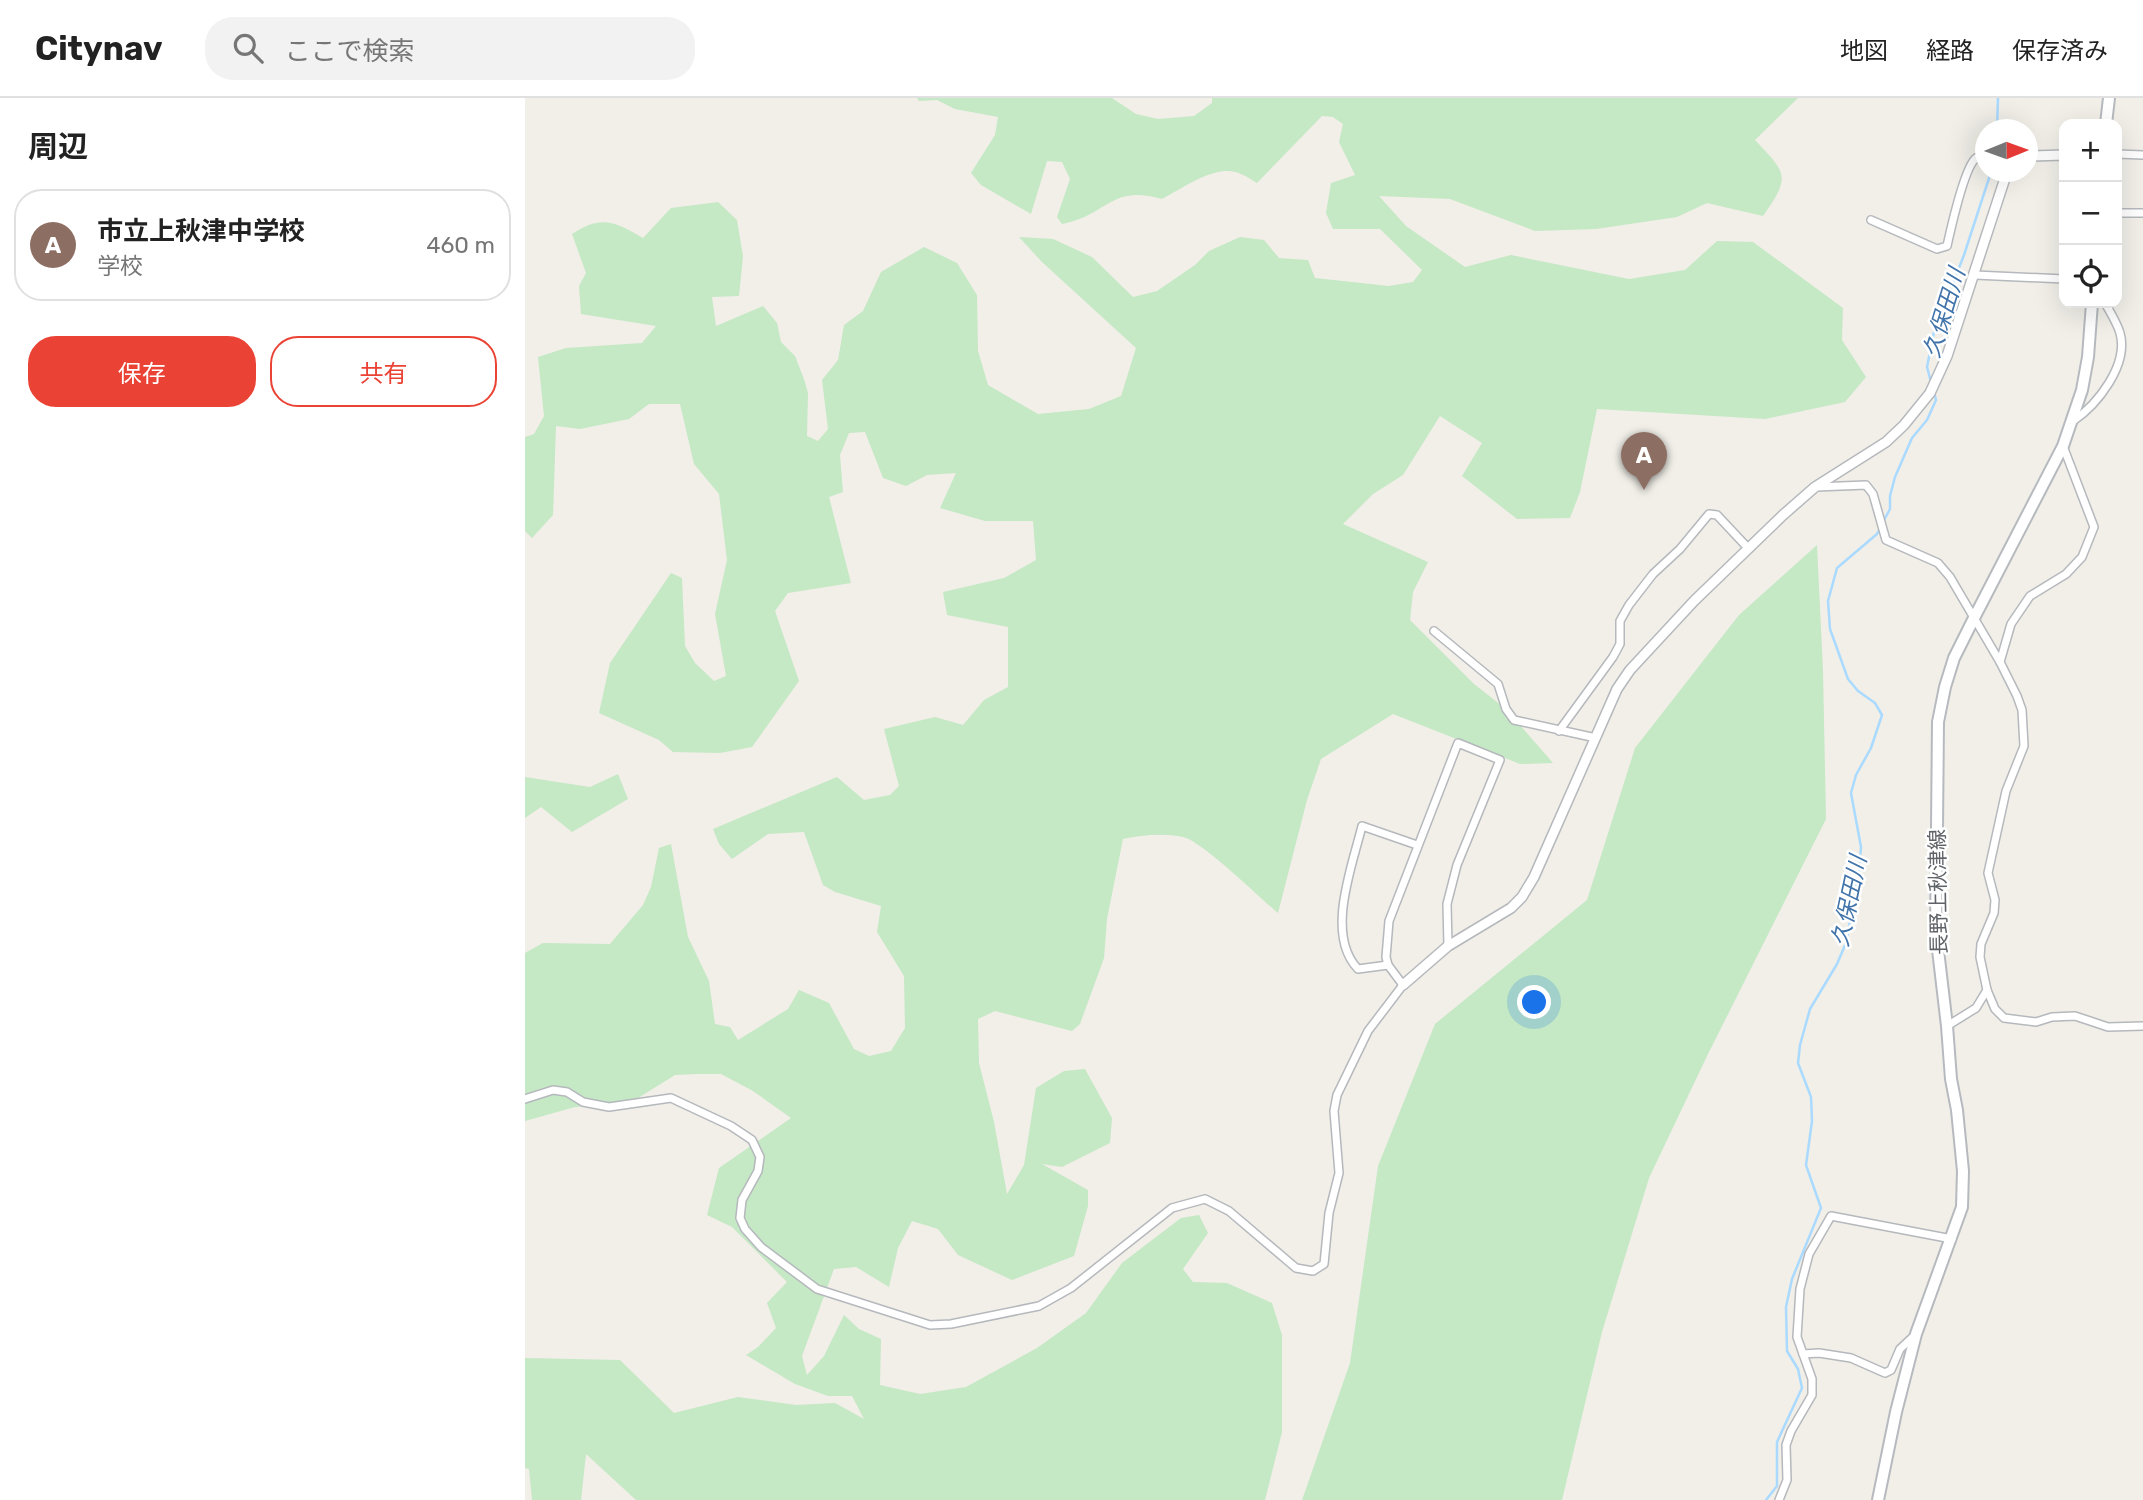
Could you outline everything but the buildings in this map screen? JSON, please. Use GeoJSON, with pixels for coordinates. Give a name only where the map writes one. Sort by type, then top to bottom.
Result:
{"type":"FeatureCollection","features":[{"type":"Feature","properties":{"kind":"main road"},"geometry":{"type":"LineString","coordinates":[[2107,119],[2109,98]]}},
{"type":"Feature","properties":{"kind":"main road","name":"長野上秋津線"},"geometry":{"type":"LineString","coordinates":[[1878,1500],[1916,1334],[1962,1207],[1963,1171],[1957,1110],[1951,1079],[1935,933],[1938,722],[1954,658],[2063,446],[2072,422],[2088,358],[2092,308]]}},
{"type":"Feature","properties":{"kind":"street"},"geometry":{"type":"LineString","coordinates":[[2122,154],[2143,155]]}},
{"type":"Feature","properties":{"kind":"street"},"geometry":{"type":"LineString","coordinates":[[2038,156],[2059,155]]}},
{"type":"Feature","properties":{"kind":"street"},"geometry":{"type":"LineString","coordinates":[[1871,220],[1937,249],[1947,246],[1962,188],[1975,159]]}},
{"type":"Feature","properties":{"kind":"street"},"geometry":{"type":"LineString","coordinates":[[525,1099],[553,1090],[567,1092],[583,1102],[609,1107],[671,1098],[731,1126],[752,1140],[760,1157],[758,1171],[742,1200],[740,1218],[745,1229],[761,1247],[817,1289],[930,1325],[951,1324],[1039,1306],[1071,1288],[1172,1208],[1205,1199],[1229,1212],[1296,1268],[1313,1271],[1321,1267],[1324,1264],[1329,1213],[1339,1174],[1334,1111],[1337,1096],[1368,1031],[1403,985],[1448,946],[1511,908],[1522,897],[1535,877],[1617,690],[1630,670],[1748,548],[1815,487],[1885,442],[1904,425],[1930,393],[1947,356],[2004,182]]}},
{"type":"Feature","properties":{"kind":"street"},"geometry":{"type":"LineString","coordinates":[[2122,213],[2143,214]]}},
{"type":"Feature","properties":{"kind":"street"},"geometry":{"type":"LineString","coordinates":[[1975,275],[2059,279]]}},
{"type":"Feature","properties":{"kind":"street"},"geometry":{"type":"LineString","coordinates":[[2072,422],[2087,411],[2116,371],[2121,347],[2120,333],[2108,308]]}},
{"type":"Feature","properties":{"kind":"street"},"geometry":{"type":"LineString","coordinates":[[2000,662],[2011,624],[2030,596],[2066,574],[2082,557],[2094,527],[2063,446]]}},
{"type":"Feature","properties":{"kind":"street"},"geometry":{"type":"LineString","coordinates":[[1815,487],[1866,485],[1873,494],[1886,540],[1938,563],[1950,577],[2000,662],[2022,710],[2024,746],[2006,790],[1988,873],[1995,900],[1994,913],[1981,944],[1980,957],[1987,990],[1995,1009],[2004,1018],[2036,1022],[2052,1017],[2075,1016],[2108,1027],[2143,1026]]}},
{"type":"Feature","properties":{"kind":"street"},"geometry":{"type":"LineString","coordinates":[[1559,731],[1593,688],[1613,657],[1620,644],[1620,621],[1629,605],[1653,574],[1680,549],[1709,514],[1717,515],[1748,548]]}},
{"type":"Feature","properties":{"kind":"street"},"geometry":{"type":"LineString","coordinates":[[1434,631],[1498,684],[1506,709],[1514,720],[1595,738]]}},
{"type":"Feature","properties":{"kind":"street"},"geometry":{"type":"LineString","coordinates":[[1403,985],[1388,965],[1386,940],[1389,921],[1458,743],[1500,760],[1457,865],[1447,904],[1448,946]]}},
{"type":"Feature","properties":{"kind":"street"},"geometry":{"type":"LineString","coordinates":[[1388,965],[1358,969],[1351,962],[1343,945],[1341,926],[1362,826],[1417,845]]}},
{"type":"Feature","properties":{"kind":"street"},"geometry":{"type":"LineString","coordinates":[[1947,1027],[1976,1008],[1987,990]]}},
{"type":"Feature","properties":{"kind":"street"},"geometry":{"type":"LineString","coordinates":[[1779,1500],[1787,1480],[1786,1446],[1791,1431],[1812,1395],[1812,1379],[1797,1337],[1800,1289],[1809,1254],[1831,1216],[1952,1239]]}},
{"type":"Feature","properties":{"kind":"street"},"geometry":{"type":"LineString","coordinates":[[1803,1353],[1851,1358],[1885,1373],[1891,1370],[1900,1349],[1916,1334]]}},
{"type":"Feature","properties":{"kind":"green space"},"geometry":{"type":"Polygon","coordinates":[[[917,98],[1112,98],[1136,114],[1158,119],[1194,116],[1212,103],[1212,98],[1798,98],[1755,140],[1774,161],[1782,176],[1778,192],[1763,216],[1707,203],[1677,217],[1596,229],[1535,231],[1450,199],[1379,196],[1406,226],[1465,267],[1511,255],[1629,279],[1685,270],[1717,241],[1753,242],[1843,308],[1842,340],[1866,377],[1845,402],[1765,419],[1597,409],[1580,492],[1570,518],[1517,519],[1462,476],[1482,443],[1440,416],[1403,475],[1373,494],[1343,524],[1428,562],[1413,592],[1410,620],[1474,684],[1506,709],[1553,763],[1520,764],[1393,714],[1321,759],[1307,800],[1278,913],[1217,859],[1192,841],[1183,837],[1160,835],[1123,839],[1107,919],[1104,958],[1080,1024],[1072,1031],[995,1011],[978,1019],[979,1063],[994,1122],[1007,1194],[1024,1165],[1036,1088],[1064,1071],[1085,1069],[1112,1118],[1110,1143],[1062,1167],[1042,1164],[1088,1190],[1088,1206],[1074,1256],[1012,1280],[958,1255],[938,1229],[912,1221],[898,1248],[889,1287],[856,1267],[834,1269],[802,1356],[807,1375],[824,1356],[844,1315],[859,1329],[881,1339],[880,1385],[920,1394],[966,1387],[1037,1348],[1086,1313],[1122,1263],[1181,1218],[1199,1215],[1208,1233],[1183,1269],[1193,1282],[1227,1283],[1272,1303],[1282,1335],[1282,1432],[1265,1500],[636,1500],[586,1454],[581,1500],[532,1500],[529,1469],[525,1468],[525,1358],[620,1360],[674,1413],[738,1397],[796,1405],[835,1403],[864,1419],[852,1396],[828,1396],[795,1384],[746,1355],[776,1328],[767,1303],[787,1282],[732,1227],[707,1215],[719,1168],[791,1118],[753,1091],[721,1074],[697,1074],[675,1075],[630,1103],[575,1107],[525,1121],[525,953],[543,943],[610,944],[643,905],[651,887],[659,848],[671,844],[688,937],[709,981],[715,1024],[730,1027],[738,1040],[788,1009],[799,990],[829,1003],[854,1049],[869,1056],[891,1051],[905,1028],[904,976],[877,932],[881,906],[835,892],[823,885],[804,832],[768,834],[732,859],[719,844],[713,829],[837,777],[864,800],[890,795],[899,786],[884,729],[935,717],[963,725],[984,700],[1008,687],[1008,627],[947,615],[943,592],[1004,578],[1036,560],[1033,521],[985,521],[940,508],[956,473],[927,475],[906,486],[883,478],[865,432],[849,433],[840,455],[843,492],[829,497],[851,583],[788,593],[775,611],[799,681],[752,747],[720,753],[673,752],[659,740],[599,713],[610,663],[671,573],[682,578],[685,646],[695,663],[714,681],[726,676],[715,614],[727,560],[719,494],[694,464],[680,404],[649,404],[629,419],[580,429],[556,426],[553,515],[532,538],[525,531],[525,437],[534,434],[544,416],[538,357],[566,348],[642,343],[656,326],[581,314],[579,286],[586,273],[572,234],[591,224],[607,222],[643,238],[671,208],[718,202],[737,220],[743,256],[739,296],[712,297],[716,326],[763,306],[777,323],[781,342],[795,356],[808,393],[807,436],[818,441],[828,429],[822,380],[838,360],[844,325],[863,311],[881,272],[924,247],[957,263],[977,295],[978,351],[988,385],[1038,414],[1089,409],[1121,396],[1136,348],[1042,262],[1019,237],[1053,239],[1092,257],[1133,297],[1157,291],[1195,265],[1209,251],[1240,237],[1264,240],[1279,258],[1308,260],[1315,278],[1389,286],[1413,282],[1422,270],[1380,229],[1333,229],[1326,213],[1331,183],[1355,175],[1339,142],[1343,124],[1333,117],[1322,116],[1257,183],[1234,172],[1217,172],[1162,199],[1145,195],[1119,198],[1089,215],[1062,224],[1057,217],[1070,179],[1062,162],[1047,161],[1031,214],[981,185],[971,173],[995,135],[998,117],[955,109],[937,100],[919,101],[917,98]]]}},
{"type":"Feature","properties":{"kind":"green space"},"geometry":{"type":"Polygon","coordinates":[[[1817,545],[1826,819],[1649,1178],[1602,1332],[1562,1500],[1302,1500],[1350,1363],[1378,1166],[1435,1024],[1587,900],[1635,748],[1739,615],[1817,545]]]}},
{"type":"Feature","properties":{"kind":"green space"},"geometry":{"type":"Polygon","coordinates":[[[618,774],[628,799],[572,832],[541,807],[525,818],[525,777],[590,787],[618,774]]]}},
{"type":"Feature","properties":{"kind":"waterway","name":"久保田川"},"geometry":{"type":"LineString","coordinates":[[1997,119],[1998,98]]}},
{"type":"Feature","properties":{"kind":"waterway","name":"久保田川"},"geometry":{"type":"LineString","coordinates":[[1931,382],[1927,367],[1934,332],[1964,255],[1988,182]]}},
{"type":"Feature","properties":{"kind":"waterway","name":"久保田川"},"geometry":{"type":"LineString","coordinates":[[1883,522],[1890,509],[1895,477],[1912,438],[1927,420],[1936,400],[1934,392]]}},
{"type":"Feature","properties":{"kind":"waterway","name":"久保田川"},"geometry":{"type":"LineString","coordinates":[[1766,1500],[1777,1486],[1777,1442],[1802,1388],[1798,1369],[1787,1351],[1786,1307],[1792,1279],[1821,1208],[1806,1165],[1812,1121],[1811,1097],[1798,1063],[1800,1045],[1810,1009],[1837,964],[1846,943],[1861,847],[1851,793],[1882,715],[1875,703],[1858,691],[1848,679],[1830,629],[1828,601],[1837,568],[1877,534],[1880,528]]}},
{"type":"Feature","properties":{"kind":"place","name":"市立上秋津中学校"},"geometry":{"type":"Point","coordinates":[1644,490]}}]}
